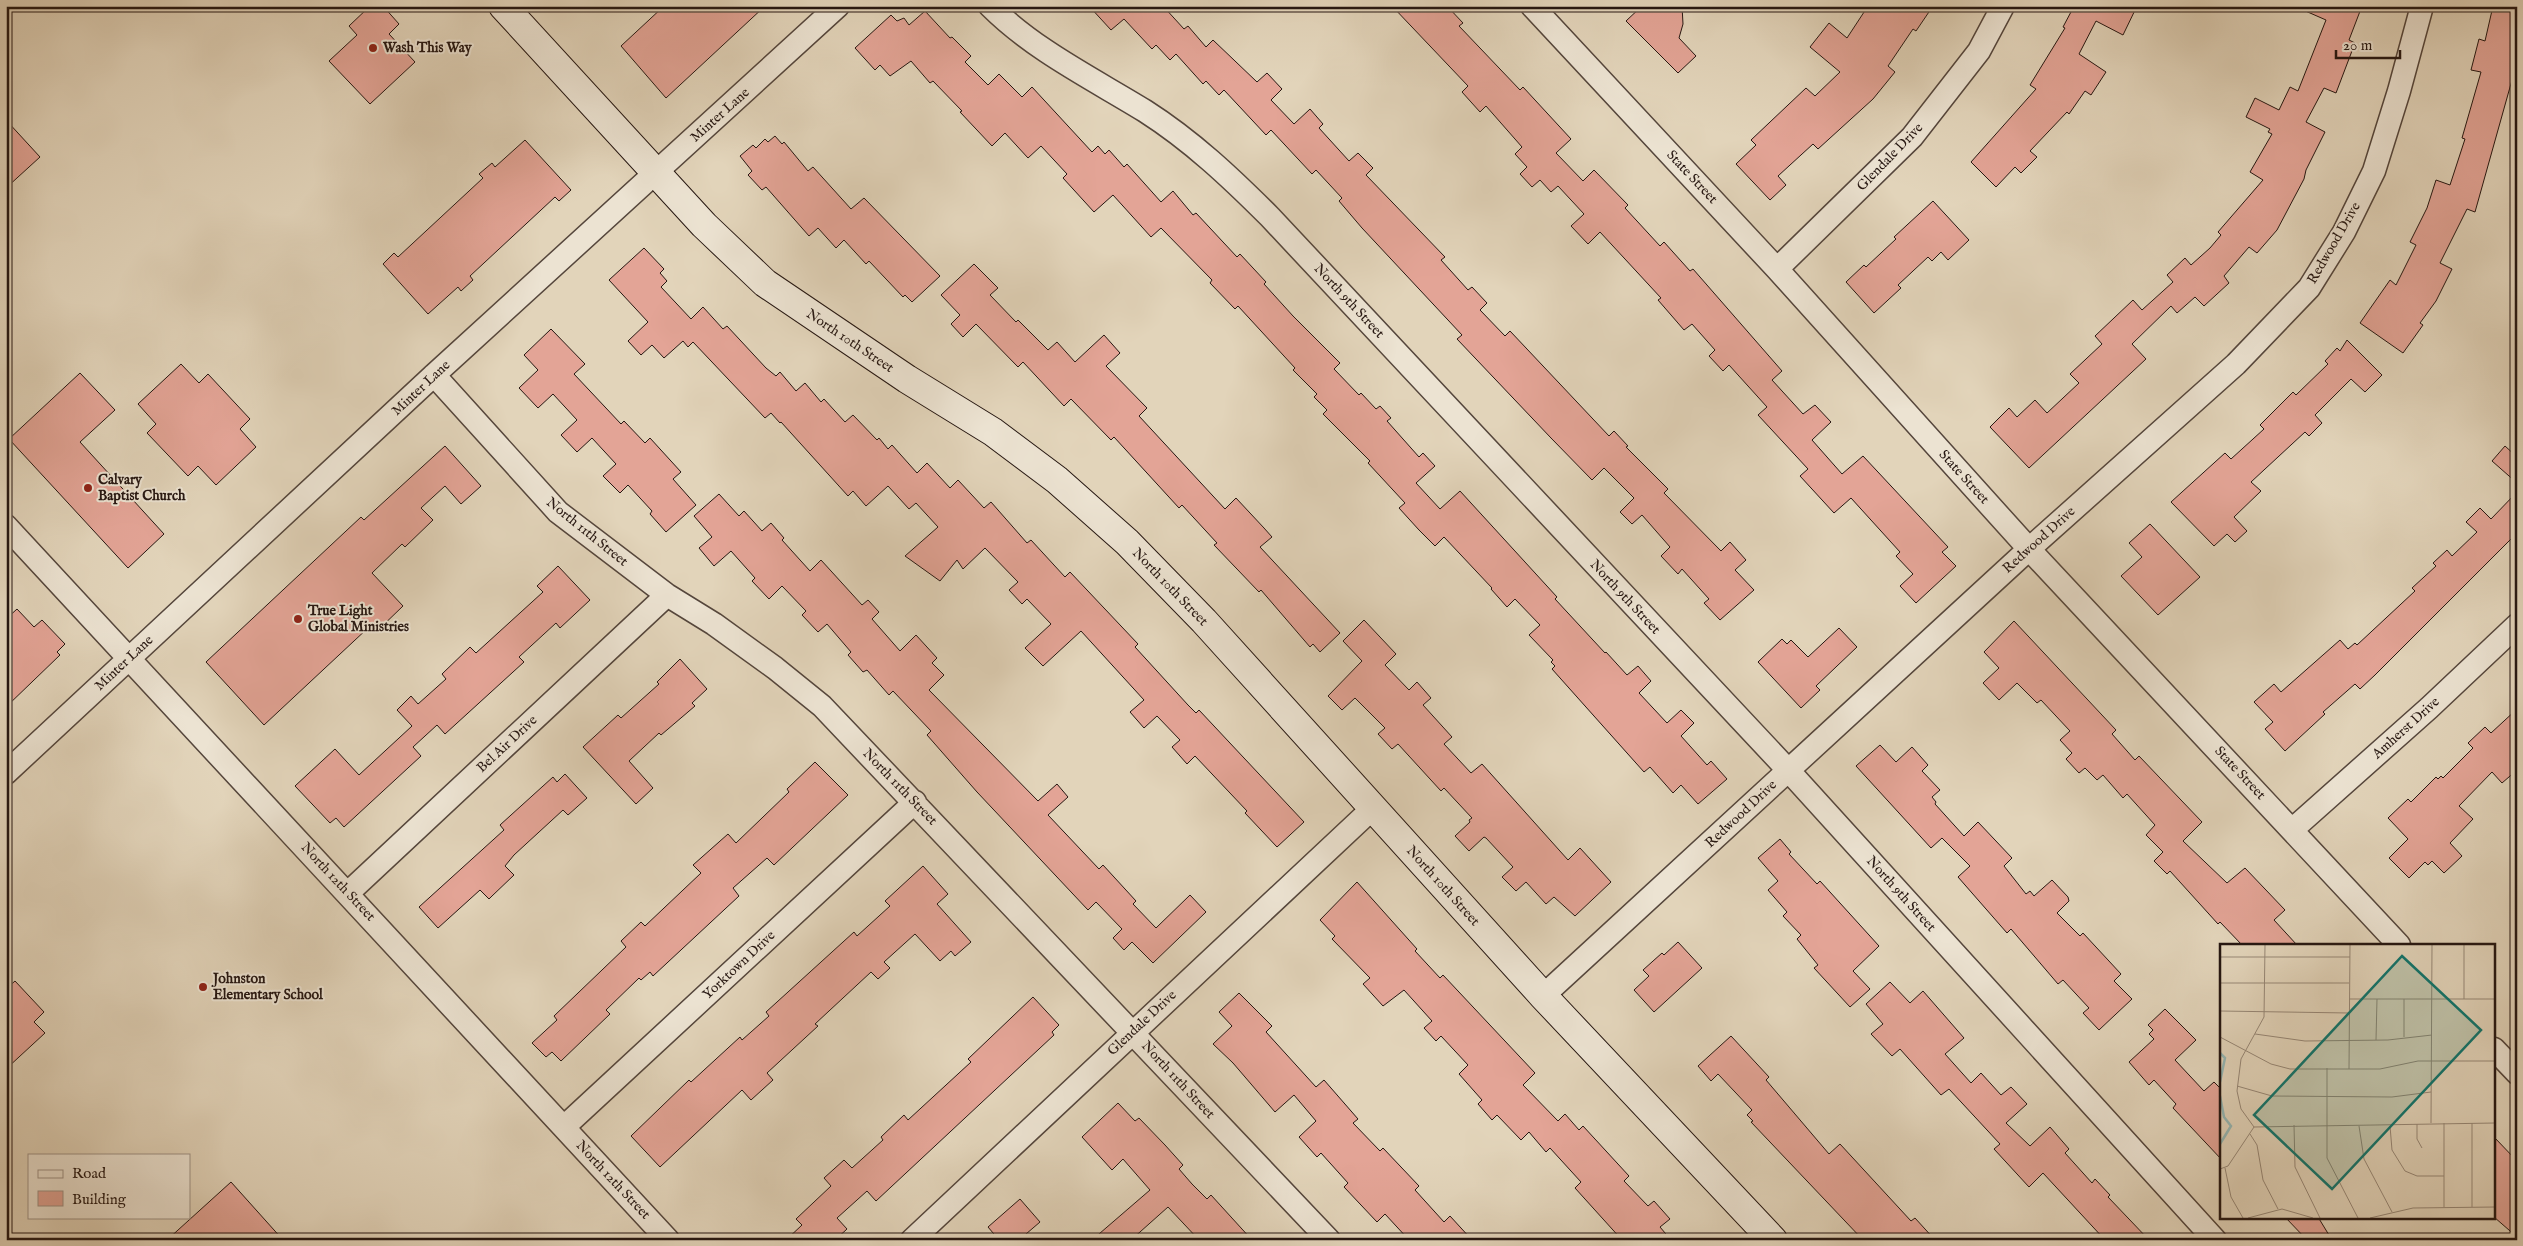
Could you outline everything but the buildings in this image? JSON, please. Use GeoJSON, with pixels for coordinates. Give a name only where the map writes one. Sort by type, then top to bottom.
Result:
{"type":"FeatureCollection","features":[{"type":"Feature","properties":{"kind":"main road","name":"North 10th Street"},"geometry":{"type":"LineString","coordinates":[[504,6],[704,225],[765,284],[907,379],[993,432],[1057,480],[1127,542],[1210,628],[1543,996],[1773,1240]]}},
{"type":"Feature","properties":{"kind":"street","name":"Minter Lane"},"geometry":{"type":"LineString","coordinates":[[6,773],[434,375],[838,6]]}},
{"type":"Feature","properties":{"kind":"street","name":"North 9th Street"},"geometry":{"type":"LineString","coordinates":[[990,6],[1066,64],[1147,112],[1217,164],[1270,217],[1788,770],[2215,1240]]}},
{"type":"Feature","properties":{"kind":"street","name":"Glendale Drive"},"geometry":{"type":"LineString","coordinates":[[1777,269],[1912,138],[1979,50],[2003,6]]}},
{"type":"Feature","properties":{"kind":"street","name":"Redwood Drive"},"geometry":{"type":"LineString","coordinates":[[1543,996],[2029,549],[2236,364],[2309,288],[2344,232],[2374,170],[2399,92],[2422,6]]}},
{"type":"Feature","properties":{"kind":"street","name":"State Street"},"geometry":{"type":"LineString","coordinates":[[1536,8],[1777,269],[2029,549],[2293,829],[2398,944]]}},
{"type":"Feature","properties":{"kind":"street","name":"North 11th Street"},"geometry":{"type":"LineString","coordinates":[[434,375],[558,512],[667,595],[714,624],[775,668],[822,706],[1329,1240]]}},
{"type":"Feature","properties":{"kind":"street","name":"North 12th Street"},"geometry":{"type":"LineString","coordinates":[[6,526],[668,1240]]}},
{"type":"Feature","properties":{"kind":"street","name":"Bel Air Drive"},"geometry":{"type":"LineString","coordinates":[[348,893],[667,595]]}},
{"type":"Feature","properties":{"kind":"street","name":"Amherst Drive"},"geometry":{"type":"LineString","coordinates":[[2293,829],[2429,708],[2517,625]]}},
{"type":"Feature","properties":{"kind":"street","name":"Yorktown Drive"},"geometry":{"type":"LineString","coordinates":[[564,1127],[915,802]]}},
{"type":"Feature","properties":{"kind":"street","name":"Glendale Drive"},"geometry":{"type":"LineString","coordinates":[[912,1240],[1373,808]]}},
{"type":"Feature","properties":{"kind":"street"},"geometry":{"type":"LineString","coordinates":[[2496,1051],[2517,1073]]}},
{"type":"Feature","properties":{"kind":"place","name":"Wash This Way"},"geometry":{"type":"Point","coordinates":[373,48]}},
{"type":"Feature","properties":{"kind":"place","name":"Calvary Baptist Church"},"geometry":{"type":"Point","coordinates":[88,488]}},
{"type":"Feature","properties":{"kind":"place","name":"True Light Global Ministries"},"geometry":{"type":"Point","coordinates":[298,619]}},
{"type":"Feature","properties":{"kind":"place","name":"Johnston Elementary School"},"geometry":{"type":"Point","coordinates":[203,987]}}]}
